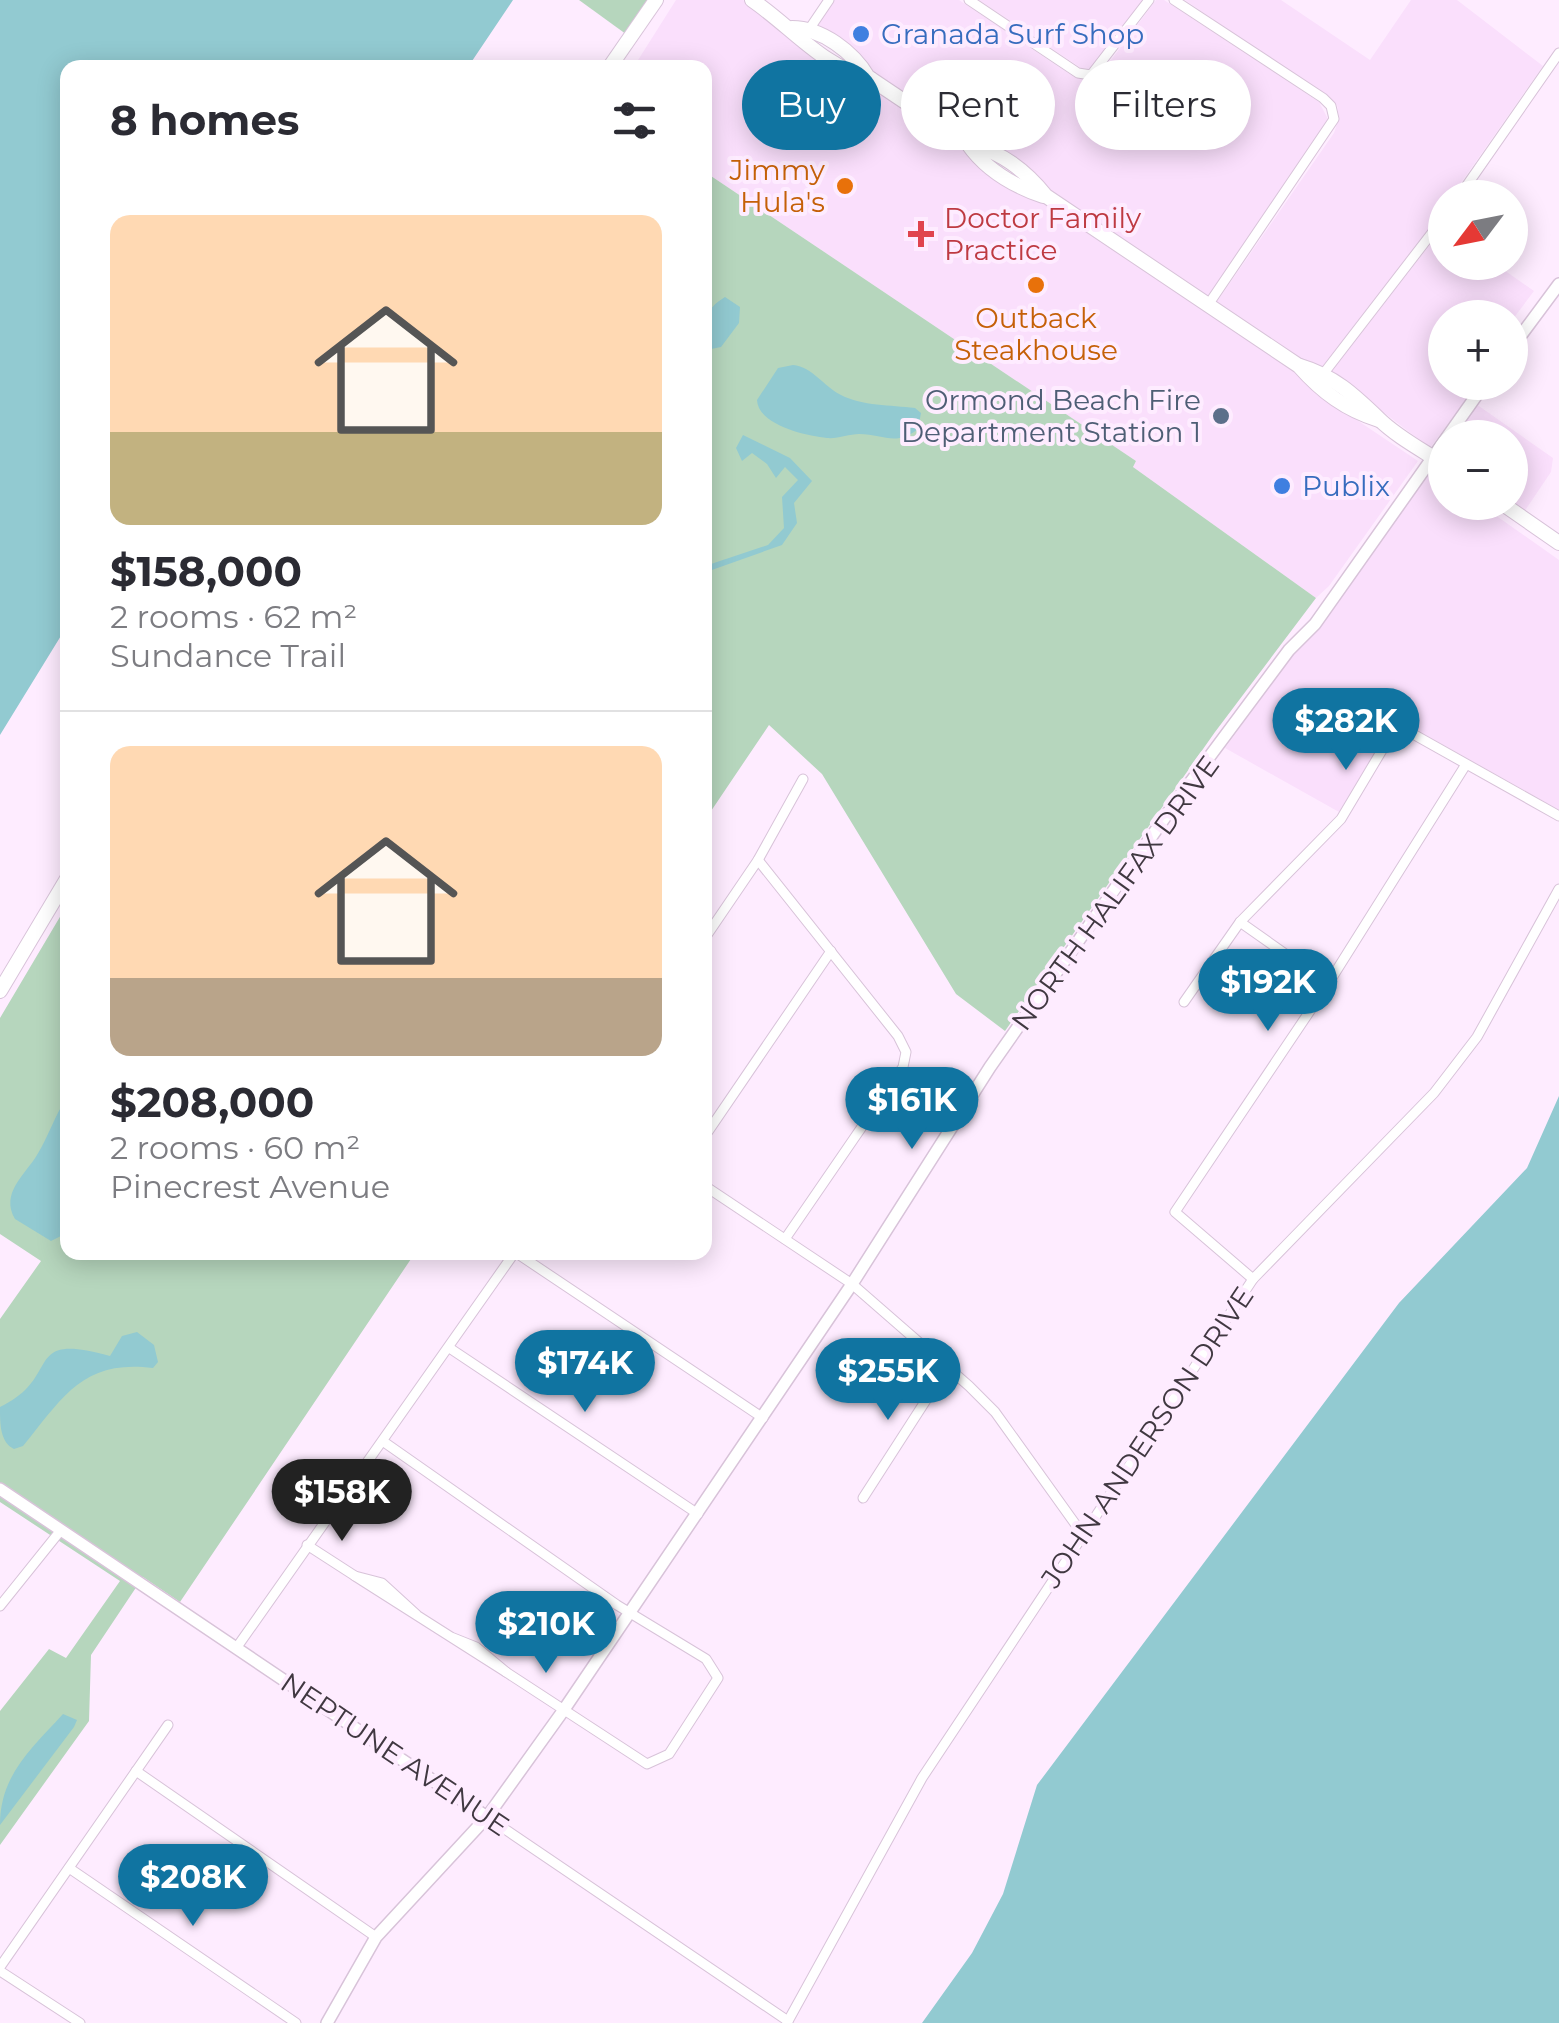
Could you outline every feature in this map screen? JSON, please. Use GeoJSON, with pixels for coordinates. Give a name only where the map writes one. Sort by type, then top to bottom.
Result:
{"type":"FeatureCollection","features":[{"type":"Feature","properties":{"kind":"main road"},"geometry":{"type":"LineString","coordinates":[[615,60],[656,0]]}},
{"type":"Feature","properties":{"kind":"main road"},"geometry":{"type":"LineString","coordinates":[[752,0],[792,28],[800,42],[828,60]]}},
{"type":"Feature","properties":{"kind":"main road"},"geometry":{"type":"LineString","coordinates":[[792,28],[810,28],[858,60]]}},
{"type":"Feature","properties":{"kind":"main road"},"geometry":{"type":"LineString","coordinates":[[881,85],[968,144],[988,148],[1029,176],[1046,196],[1299,366],[1318,388],[1356,413],[1379,420],[1428,454]]}},
{"type":"Feature","properties":{"kind":"main road"},"geometry":{"type":"LineString","coordinates":[[1299,366],[1324,373],[1364,400],[1379,420]]}},
{"type":"Feature","properties":{"kind":"main road"},"geometry":{"type":"LineString","coordinates":[[1526,520],[1559,543]]}},
{"type":"Feature","properties":{"kind":"main road"},"geometry":{"type":"LineString","coordinates":[[0,991],[60,890]]}},
{"type":"Feature","properties":{"kind":"street"},"geometry":{"type":"LineString","coordinates":[[810,28],[829,0]]}},
{"type":"Feature","properties":{"kind":"street"},"geometry":{"type":"LineString","coordinates":[[970,0],[1078,73],[1091,74],[1149,0]]}},
{"type":"Feature","properties":{"kind":"street"},"geometry":{"type":"LineString","coordinates":[[1174,0],[1323,98],[1331,106],[1334,119],[1208,305]]}},
{"type":"Feature","properties":{"kind":"street"},"geometry":{"type":"LineString","coordinates":[[1470,180],[1559,52]]}},
{"type":"Feature","properties":{"kind":"street"},"geometry":{"type":"LineString","coordinates":[[1324,373],[1428,238]]}},
{"type":"Feature","properties":{"kind":"street"},"geometry":{"type":"LineString","coordinates":[[1528,326],[1559,284]]}},
{"type":"Feature","properties":{"kind":"street","name":"NORTH HALIFAX DRIVE"},"geometry":{"type":"LineString","coordinates":[[326,2023],[376,1937],[487,1817],[563,1712],[763,1418],[1042,992],[1289,650],[1316,624],[1428,460]]}},
{"type":"Feature","properties":{"kind":"street"},"geometry":{"type":"LineString","coordinates":[[1184,1002],[1240,922],[1341,819],[1397,725],[1559,816]]}},
{"type":"Feature","properties":{"kind":"street"},"geometry":{"type":"LineString","coordinates":[[1253,1279],[1174,1212],[1328,984],[1464,766]]}},
{"type":"Feature","properties":{"kind":"street"},"geometry":{"type":"LineString","coordinates":[[712,928],[758,860],[803,779]]}},
{"type":"Feature","properties":{"kind":"street"},"geometry":{"type":"LineString","coordinates":[[758,860],[898,1036],[906,1052],[903,1067],[786,1239]]}},
{"type":"Feature","properties":{"kind":"street","name":"JOHN ANDERSON DRIVE"},"geometry":{"type":"LineString","coordinates":[[787,2022],[922,1778],[1081,1532],[1253,1279],[1434,1093],[1477,1037],[1559,889]]}},
{"type":"Feature","properties":{"kind":"street"},"geometry":{"type":"LineString","coordinates":[[1240,922],[1328,984]]}},
{"type":"Feature","properties":{"kind":"street"},"geometry":{"type":"LineString","coordinates":[[712,1126],[830,951]]}},
{"type":"Feature","properties":{"kind":"street"},"geometry":{"type":"LineString","coordinates":[[712,1191],[852,1284],[994,1412],[1081,1532]]}},
{"type":"Feature","properties":{"kind":"street"},"geometry":{"type":"LineString","coordinates":[[236,1647],[510,1260]]}},
{"type":"Feature","properties":{"kind":"street"},"geometry":{"type":"LineString","coordinates":[[527,1260],[763,1418]]}},
{"type":"Feature","properties":{"kind":"street"},"geometry":{"type":"LineString","coordinates":[[450,1349],[698,1514]]}},
{"type":"Feature","properties":{"kind":"street"},"geometry":{"type":"LineString","coordinates":[[862,1498],[946,1369]]}},
{"type":"Feature","properties":{"kind":"street"},"geometry":{"type":"LineString","coordinates":[[307,1545],[355,1576],[382,1583],[417,1615],[634,1760],[653,1764],[669,1754],[715,1688],[718,1673],[711,1663],[384,1442]]}},
{"type":"Feature","properties":{"kind":"street","name":"NEPTUNE AVENUE"},"geometry":{"type":"LineString","coordinates":[[0,1490],[787,2022]]}},
{"type":"Feature","properties":{"kind":"street"},"geometry":{"type":"LineString","coordinates":[[0,1606],[61,1530]]}},
{"type":"Feature","properties":{"kind":"street"},"geometry":{"type":"LineString","coordinates":[[80,2023],[0,1969],[168,1725]]}},
{"type":"Feature","properties":{"kind":"street"},"geometry":{"type":"LineString","coordinates":[[136,1771],[376,1937]]}},
{"type":"Feature","properties":{"kind":"street"},"geometry":{"type":"LineString","coordinates":[[69,1868],[296,2023]]}},
{"type":"Feature","properties":{"kind":"shaded area"},"geometry":{"type":"Polygon","coordinates":[[[676,0],[743,0],[780,25],[796,45],[819,60],[742,60],[742,150],[881,150],[881,92],[901,106],[901,150],[964,150],[976,165],[1018,193],[1046,203],[1295,370],[1315,392],[1418,461],[1329,586],[1316,598],[1133,467],[1136,461],[712,177],[712,60],[638,60],[676,0]]]}},
{"type":"Feature","properties":{"kind":"shaded area"},"geometry":{"type":"Polygon","coordinates":[[[834,0],[959,0],[1049,60],[901,60],[901,92],[881,78],[881,60],[865,60],[817,25],[834,0]]]}},
{"type":"Feature","properties":{"kind":"shaded area"},"geometry":{"type":"Polygon","coordinates":[[[979,0],[1143,0],[1097,60],[1075,60],[1075,64],[979,0]]]}},
{"type":"Feature","properties":{"kind":"shaded area"},"geometry":{"type":"Polygon","coordinates":[[[1156,0],[1164,0],[1319,102],[1328,119],[1207,298],[1050,192],[1033,171],[1003,150],[1055,150],[1055,64],[1075,77],[1075,150],[1251,150],[1251,60],[1111,60],[1156,0]]]}},
{"type":"Feature","properties":{"kind":"shaded area"},"geometry":{"type":"Polygon","coordinates":[[[1185,0],[1281,0],[1370,60],[1411,0],[1457,0],[1543,66],[1463,180],[1428,180],[1428,231],[1322,367],[1303,361],[1216,303],[1334,133],[1339,118],[1337,105],[1185,0]]]}},
{"type":"Feature","properties":{"kind":"shaded area"},"geometry":{"type":"Polygon","coordinates":[[[1428,247],[1428,280],[1518,280],[1534,291],[1527,300],[1428,300],[1428,400],[1466,400],[1451,420],[1428,420],[1428,446],[1331,372],[1428,247]]]}},
{"type":"Feature","properties":{"kind":"shaded area"},"geometry":{"type":"Polygon","coordinates":[[[1476,404],[1499,420],[1464,420],[1476,404]]]}},
{"type":"Feature","properties":{"kind":"shaded area"},"geometry":{"type":"Polygon","coordinates":[[[1528,440],[1553,458],[1551,472],[1528,506],[1528,440]]]}},
{"type":"Feature","properties":{"kind":"shaded area"},"geometry":{"type":"Polygon","coordinates":[[[1428,469],[1428,520],[1502,520],[1559,560],[1559,810],[1397,719],[1339,812],[1225,748],[1428,469]]]}},
{"type":"Feature","properties":{"kind":"green space"},"geometry":{"type":"Polygon","coordinates":[[[579,0],[656,0],[630,37],[579,0]]]}},
{"type":"Feature","properties":{"kind":"green space"},"geometry":{"type":"Polygon","coordinates":[[[712,177],[1136,461],[1133,467],[1316,598],[1215,732],[1005,1031],[956,994],[822,774],[769,725],[712,810],[712,177]]]}},
{"type":"Feature","properties":{"kind":"green space"},"geometry":{"type":"Polygon","coordinates":[[[60,917],[60,1260],[410,1260],[180,1602],[143,1577],[91,1655],[89,1721],[0,1845],[0,1711],[49,1649],[66,1658],[120,1581],[0,1502],[0,1319],[41,1261],[0,1234],[0,1018],[60,917]]]}},
{"type":"Feature","properties":{"kind":"water"},"geometry":{"type":"Polygon","coordinates":[[[0,0],[513,0],[473,60],[60,60],[60,637],[0,735],[0,0]]]}},
{"type":"Feature","properties":{"kind":"water"},"geometry":{"type":"Polygon","coordinates":[[[725,297],[740,307],[739,323],[721,347],[712,349],[712,308],[725,297]]]}},
{"type":"Feature","properties":{"kind":"water"},"geometry":{"type":"Polygon","coordinates":[[[793,365],[806,369],[849,399],[915,408],[921,413],[918,429],[896,438],[859,434],[827,438],[796,432],[774,422],[759,409],[757,400],[778,368],[793,365]]]}},
{"type":"Feature","properties":{"kind":"water"},"geometry":{"type":"Polygon","coordinates":[[[743,435],[790,458],[812,481],[794,503],[797,523],[782,545],[712,570],[712,564],[768,545],[784,528],[782,497],[798,480],[785,467],[776,478],[767,464],[752,453],[742,461],[736,448],[743,435]]]}},
{"type":"Feature","properties":{"kind":"water"},"geometry":{"type":"Polygon","coordinates":[[[1559,1096],[1559,2023],[922,2023],[972,1953],[1003,1894],[1037,1785],[1399,1303],[1527,1168],[1559,1096]]]}},
{"type":"Feature","properties":{"kind":"water"},"geometry":{"type":"Polygon","coordinates":[[[59,1112],[60,1236],[51,1241],[15,1219],[10,1201],[59,1112]]]}},
{"type":"Feature","properties":{"kind":"water"},"geometry":{"type":"Polygon","coordinates":[[[137,1332],[154,1345],[158,1362],[153,1368],[129,1367],[92,1376],[63,1397],[23,1446],[14,1449],[6,1442],[0,1407],[32,1383],[53,1353],[64,1349],[110,1356],[122,1336],[137,1332]]]}},
{"type":"Feature","properties":{"kind":"water"},"geometry":{"type":"Polygon","coordinates":[[[63,1714],[77,1720],[74,1727],[0,1825],[1,1807],[11,1777],[63,1714]]]}},
{"type":"Feature","properties":{"kind":"place","name":"Granada Surf Shop"},"geometry":{"type":"Point","coordinates":[861,34]}},
{"type":"Feature","properties":{"kind":"place","name":"Jimmy Hula's"},"geometry":{"type":"Point","coordinates":[845,186]}},
{"type":"Feature","properties":{"kind":"place","name":"Doctor Family Practice"},"geometry":{"type":"Point","coordinates":[921,234]}},
{"type":"Feature","properties":{"kind":"place","name":"Outback Steakhouse"},"geometry":{"type":"Point","coordinates":[1036,285]}},
{"type":"Feature","properties":{"kind":"place","name":"Ormond Beach Fire Department Station 1"},"geometry":{"type":"Point","coordinates":[1221,416]}},
{"type":"Feature","properties":{"kind":"place","name":"Publix"},"geometry":{"type":"Point","coordinates":[1282,486]}}]}
